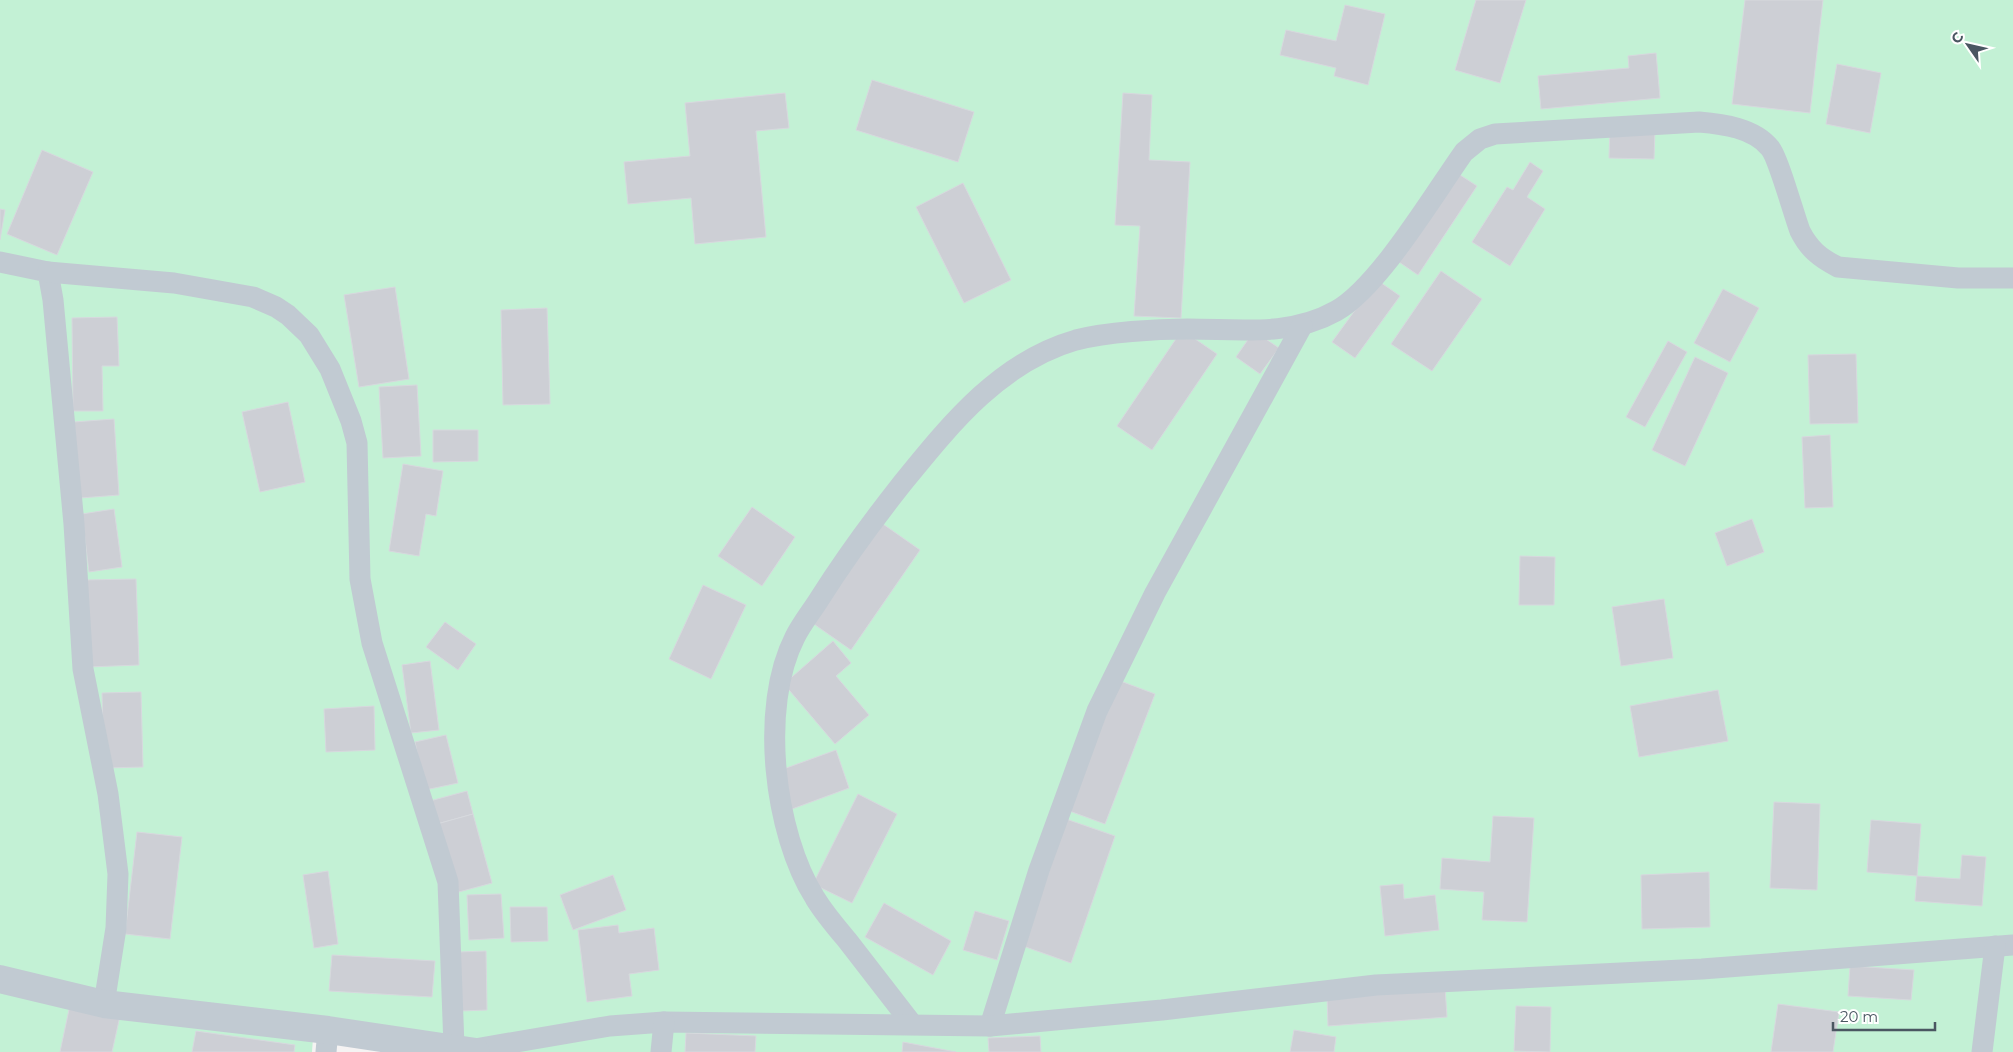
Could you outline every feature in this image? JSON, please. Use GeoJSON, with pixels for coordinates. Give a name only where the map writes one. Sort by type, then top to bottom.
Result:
{"type":"FeatureCollection","features":[{"type":"Feature","properties":{"kind":"street"},"geometry":{"type":"LineString","coordinates":[[0,979],[104,1004],[327,1041],[466,1050]]}},
{"type":"Feature","properties":{"kind":"lane"},"geometry":{"type":"LineString","coordinates":[[912,1024],[815,900],[798,866],[788,839],[776,771],[777,707],[783,670],[794,638],[854,544],[952,423],[999,380],[1041,353],[1077,340],[1100,336],[1182,329],[1277,330],[1302,326],[1323,318],[1352,300],[1387,260],[1464,152],[1480,139],[1494,134],[1699,122],[1721,124],[1754,135],[1772,149],[1800,231],[1810,249],[1823,260],[1838,267],[1847,268],[1958,278],[2013,278]]}},
{"type":"Feature","properties":{"kind":"lane"},"geometry":{"type":"LineString","coordinates":[[0,262],[48,272],[174,284],[253,298],[276,307],[300,326],[309,335],[330,369],[351,421],[357,443],[360,579],[365,614],[372,643],[448,882],[466,1050],[610,1026],[664,1022],[990,1026],[1162,1010],[1376,984],[1702,969],[2004,946],[1982,1052]]}},
{"type":"Feature","properties":{"kind":"lane"},"geometry":{"type":"LineString","coordinates":[[48,272],[62,387],[83,669],[108,794],[118,874],[116,928],[104,1004]]}},
{"type":"Feature","properties":{"kind":"lane"},"geometry":{"type":"LineString","coordinates":[[990,1026],[1039,870],[1098,711],[1155,593],[1302,326]]}},
{"type":"Feature","properties":{"kind":"lane"},"geometry":{"type":"LineString","coordinates":[[660,1052],[664,1022]]}},
{"type":"Feature","properties":{"kind":"green space"},"geometry":{"type":"Polygon","coordinates":[[[0,0],[2013,0],[2013,1052],[459,1052],[314,1023],[312,1052],[0,1052],[0,0]]]}},
{"type":"Feature","properties":{"kind":"building"},"geometry":{"type":"Polygon","coordinates":[[[1476,0],[1526,0],[1500,83],[1455,70],[1476,0]]]}},
{"type":"Feature","properties":{"kind":"building"},"geometry":{"type":"Polygon","coordinates":[[[1745,0],[1823,0],[1810,113],[1732,104],[1745,0]]]}},
{"type":"Feature","properties":{"kind":"building"},"geometry":{"type":"Polygon","coordinates":[[[1345,5],[1385,14],[1368,85],[1334,76],[1336,68],[1280,55],[1286,30],[1336,41],[1345,5]]]}},
{"type":"Feature","properties":{"kind":"building"},"geometry":{"type":"Polygon","coordinates":[[[1656,53],[1660,98],[1541,109],[1538,76],[1629,68],[1628,56],[1656,53]]]}},
{"type":"Feature","properties":{"kind":"building"},"geometry":{"type":"Polygon","coordinates":[[[1837,64],[1881,73],[1870,133],[1826,124],[1837,64]]]}},
{"type":"Feature","properties":{"kind":"building"},"geometry":{"type":"Polygon","coordinates":[[[872,80],[974,112],[958,162],[856,130],[872,80]]]}},
{"type":"Feature","properties":{"kind":"building"},"geometry":{"type":"Polygon","coordinates":[[[785,93],[789,128],[756,131],[766,237],[695,244],[691,198],[628,204],[624,162],[690,156],[685,103],[785,93]]]}},
{"type":"Feature","properties":{"kind":"building"},"geometry":{"type":"Polygon","coordinates":[[[1123,93],[1152,95],[1149,160],[1190,162],[1181,318],[1134,316],[1140,226],[1115,225],[1123,93]]]}},
{"type":"Feature","properties":{"kind":"building"},"geometry":{"type":"Polygon","coordinates":[[[1610,127],[1655,128],[1654,159],[1609,158],[1610,127]]]}},
{"type":"Feature","properties":{"kind":"building"},"geometry":{"type":"Polygon","coordinates":[[[42,150],[93,172],[57,255],[7,234],[42,150]]]}},
{"type":"Feature","properties":{"kind":"building"},"geometry":{"type":"Polygon","coordinates":[[[1530,162],[1543,171],[1527,197],[1545,209],[1510,266],[1472,242],[1507,187],[1513,190],[1530,162]]]}},
{"type":"Feature","properties":{"kind":"building"},"geometry":{"type":"Polygon","coordinates":[[[1457,173],[1477,186],[1418,275],[1399,262],[1457,173]]]}},
{"type":"Feature","properties":{"kind":"building"},"geometry":{"type":"Polygon","coordinates":[[[963,183],[1011,280],[964,303],[916,207],[963,183]]]}},
{"type":"Feature","properties":{"kind":"building"},"geometry":{"type":"Polygon","coordinates":[[[0,209],[5,210],[0,240],[0,209]]]}},
{"type":"Feature","properties":{"kind":"building"},"geometry":{"type":"Polygon","coordinates":[[[1441,271],[1482,299],[1432,371],[1391,344],[1441,271]]]}},
{"type":"Feature","properties":{"kind":"building"},"geometry":{"type":"Polygon","coordinates":[[[1377,280],[1400,296],[1355,358],[1332,342],[1377,280]]]}},
{"type":"Feature","properties":{"kind":"building"},"geometry":{"type":"Polygon","coordinates":[[[395,287],[409,379],[359,387],[344,295],[395,287]]]}},
{"type":"Feature","properties":{"kind":"building"},"geometry":{"type":"Polygon","coordinates":[[[1723,289],[1759,308],[1730,362],[1694,343],[1723,289]]]}},
{"type":"Feature","properties":{"kind":"building"},"geometry":{"type":"Polygon","coordinates":[[[547,308],[550,404],[503,405],[501,310],[547,308]]]}},
{"type":"Feature","properties":{"kind":"building"},"geometry":{"type":"Polygon","coordinates":[[[117,317],[119,366],[102,366],[103,411],[73,411],[72,318],[117,317]]]}},
{"type":"Feature","properties":{"kind":"building"},"geometry":{"type":"Polygon","coordinates":[[[1182,330],[1217,354],[1152,450],[1117,426],[1182,330]]]}},
{"type":"Feature","properties":{"kind":"building"},"geometry":{"type":"Polygon","coordinates":[[[1254,331],[1279,348],[1260,374],[1236,357],[1254,331]]]}},
{"type":"Feature","properties":{"kind":"building"},"geometry":{"type":"Polygon","coordinates":[[[1668,341],[1687,352],[1645,427],[1626,417],[1668,341]]]}},
{"type":"Feature","properties":{"kind":"building"},"geometry":{"type":"Polygon","coordinates":[[[1856,354],[1858,423],[1810,424],[1808,355],[1856,354]]]}},
{"type":"Feature","properties":{"kind":"building"},"geometry":{"type":"Polygon","coordinates":[[[1695,357],[1728,373],[1685,466],[1652,450],[1695,357]]]}},
{"type":"Feature","properties":{"kind":"building"},"geometry":{"type":"Polygon","coordinates":[[[417,385],[421,456],[383,458],[379,387],[417,385]]]}},
{"type":"Feature","properties":{"kind":"building"},"geometry":{"type":"Polygon","coordinates":[[[288,402],[305,482],[260,492],[242,412],[288,402]]]}},
{"type":"Feature","properties":{"kind":"building"},"geometry":{"type":"Polygon","coordinates":[[[114,419],[119,495],[80,498],[74,422],[114,419]]]}},
{"type":"Feature","properties":{"kind":"building"},"geometry":{"type":"Polygon","coordinates":[[[433,430],[478,430],[478,461],[433,462],[433,430]]]}},
{"type":"Feature","properties":{"kind":"building"},"geometry":{"type":"Polygon","coordinates":[[[1830,435],[1833,507],[1805,508],[1802,437],[1830,435]]]}},
{"type":"Feature","properties":{"kind":"building"},"geometry":{"type":"Polygon","coordinates":[[[403,464],[443,471],[436,516],[426,514],[419,556],[389,551],[403,464]]]}},
{"type":"Feature","properties":{"kind":"building"},"geometry":{"type":"Polygon","coordinates":[[[752,507],[795,537],[762,586],[718,556],[752,507]]]}},
{"type":"Feature","properties":{"kind":"building"},"geometry":{"type":"Polygon","coordinates":[[[114,509],[122,567],[89,572],[82,514],[114,509]]]}},
{"type":"Feature","properties":{"kind":"building"},"geometry":{"type":"Polygon","coordinates":[[[1752,519],[1764,552],[1727,566],[1715,533],[1752,519]]]}},
{"type":"Feature","properties":{"kind":"building"},"geometry":{"type":"Polygon","coordinates":[[[880,522],[920,550],[851,650],[811,622],[880,522]]]}},
{"type":"Feature","properties":{"kind":"building"},"geometry":{"type":"Polygon","coordinates":[[[1520,556],[1555,557],[1554,605],[1519,605],[1520,556]]]}},
{"type":"Feature","properties":{"kind":"building"},"geometry":{"type":"Polygon","coordinates":[[[136,579],[139,665],[87,667],[85,580],[136,579]]]}},
{"type":"Feature","properties":{"kind":"building"},"geometry":{"type":"Polygon","coordinates":[[[703,585],[746,605],[711,679],[669,659],[703,585]]]}},
{"type":"Feature","properties":{"kind":"building"},"geometry":{"type":"Polygon","coordinates":[[[1664,599],[1673,658],[1621,666],[1612,607],[1664,599]]]}},
{"type":"Feature","properties":{"kind":"building"},"geometry":{"type":"Polygon","coordinates":[[[445,622],[476,644],[458,670],[426,647],[445,622]]]}},
{"type":"Feature","properties":{"kind":"building"},"geometry":{"type":"Polygon","coordinates":[[[833,641],[851,663],[836,676],[869,715],[835,744],[784,684],[833,641]]]}},
{"type":"Feature","properties":{"kind":"building"},"geometry":{"type":"Polygon","coordinates":[[[430,661],[439,730],[411,733],[402,665],[430,661]]]}},
{"type":"Feature","properties":{"kind":"building"},"geometry":{"type":"Polygon","coordinates":[[[1115,679],[1155,694],[1105,824],[1064,809],[1115,679]]]}},
{"type":"Feature","properties":{"kind":"building"},"geometry":{"type":"Polygon","coordinates":[[[1718,690],[1728,741],[1639,757],[1630,706],[1718,690]]]}},
{"type":"Feature","properties":{"kind":"building"},"geometry":{"type":"Polygon","coordinates":[[[141,692],[143,767],[104,768],[102,693],[141,692]]]}},
{"type":"Feature","properties":{"kind":"building"},"geometry":{"type":"Polygon","coordinates":[[[374,706],[375,750],[326,752],[324,709],[374,706]]]}},
{"type":"Feature","properties":{"kind":"building"},"geometry":{"type":"Polygon","coordinates":[[[446,735],[458,783],[425,790],[415,742],[446,735]]]}},
{"type":"Feature","properties":{"kind":"building"},"geometry":{"type":"Polygon","coordinates":[[[836,750],[849,788],[792,809],[778,771],[836,750]]]}},
{"type":"Feature","properties":{"kind":"building"},"geometry":{"type":"Polygon","coordinates":[[[467,791],[473,814],[437,824],[430,801],[467,791]]]}},
{"type":"Feature","properties":{"kind":"building"},"geometry":{"type":"Polygon","coordinates":[[[858,794],[897,814],[852,903],[813,884],[858,794]]]}},
{"type":"Feature","properties":{"kind":"building"},"geometry":{"type":"Polygon","coordinates":[[[1774,802],[1820,804],[1817,890],[1770,888],[1774,802]]]}},
{"type":"Feature","properties":{"kind":"building"},"geometry":{"type":"Polygon","coordinates":[[[473,814],[492,883],[455,893],[437,824],[473,814]]]}},
{"type":"Feature","properties":{"kind":"building"},"geometry":{"type":"Polygon","coordinates":[[[1493,816],[1534,818],[1527,922],[1482,920],[1484,892],[1440,889],[1442,858],[1490,862],[1493,816]]]}},
{"type":"Feature","properties":{"kind":"building"},"geometry":{"type":"Polygon","coordinates":[[[1066,819],[1115,836],[1071,963],[1023,946],[1066,819]]]}},
{"type":"Feature","properties":{"kind":"building"},"geometry":{"type":"Polygon","coordinates":[[[1871,820],[1921,824],[1917,876],[1867,872],[1871,820]]]}},
{"type":"Feature","properties":{"kind":"building"},"geometry":{"type":"Polygon","coordinates":[[[137,832],[182,837],[170,939],[125,934],[137,832]]]}},
{"type":"Feature","properties":{"kind":"building"},"geometry":{"type":"Polygon","coordinates":[[[1962,855],[1986,857],[1982,906],[1915,901],[1917,876],[1960,879],[1962,855]]]}},
{"type":"Feature","properties":{"kind":"building"},"geometry":{"type":"Polygon","coordinates":[[[328,871],[338,944],[314,948],[303,875],[328,871]]]}},
{"type":"Feature","properties":{"kind":"building"},"geometry":{"type":"Polygon","coordinates":[[[1709,872],[1710,927],[1642,929],[1641,875],[1709,872]]]}},
{"type":"Feature","properties":{"kind":"building"},"geometry":{"type":"Polygon","coordinates":[[[613,875],[626,910],[573,930],[560,895],[613,875]]]}},
{"type":"Feature","properties":{"kind":"building"},"geometry":{"type":"Polygon","coordinates":[[[1403,884],[1404,899],[1435,895],[1439,930],[1385,936],[1380,886],[1403,884]]]}},
{"type":"Feature","properties":{"kind":"building"},"geometry":{"type":"Polygon","coordinates":[[[501,894],[504,938],[469,940],[467,895],[501,894]]]}},
{"type":"Feature","properties":{"kind":"building"},"geometry":{"type":"Polygon","coordinates":[[[884,903],[951,941],[933,975],[865,937],[884,903]]]}},
{"type":"Feature","properties":{"kind":"building"},"geometry":{"type":"Polygon","coordinates":[[[510,907],[547,907],[548,941],[511,942],[510,907]]]}},
{"type":"Feature","properties":{"kind":"building"},"geometry":{"type":"Polygon","coordinates":[[[975,911],[1009,921],[997,960],[963,950],[975,911]]]}},
{"type":"Feature","properties":{"kind":"building"},"geometry":{"type":"Polygon","coordinates":[[[618,925],[619,933],[654,928],[659,970],[629,974],[632,996],[587,1002],[578,930],[618,925]]]}},
{"type":"Feature","properties":{"kind":"building"},"geometry":{"type":"Polygon","coordinates":[[[486,951],[487,1010],[460,1011],[459,952],[486,951]]]}},
{"type":"Feature","properties":{"kind":"building"},"geometry":{"type":"Polygon","coordinates":[[[332,955],[435,961],[432,997],[329,991],[332,955]]]}},
{"type":"Feature","properties":{"kind":"building"},"geometry":{"type":"Polygon","coordinates":[[[1850,966],[1914,970],[1911,1000],[1848,996],[1850,966]]]}},
{"type":"Feature","properties":{"kind":"building"},"geometry":{"type":"Polygon","coordinates":[[[1445,987],[1447,1017],[1328,1026],[1327,996],[1445,987]]]}},
{"type":"Feature","properties":{"kind":"building"},"geometry":{"type":"Polygon","coordinates":[[[1778,1004],[1839,1012],[1833,1052],[1771,1052],[1778,1004]]]}},
{"type":"Feature","properties":{"kind":"building"},"geometry":{"type":"Polygon","coordinates":[[[70,1005],[120,1016],[112,1052],[60,1052],[70,1005]]]}},
{"type":"Feature","properties":{"kind":"building"},"geometry":{"type":"Polygon","coordinates":[[[1516,1006],[1551,1007],[1550,1052],[1514,1051],[1516,1006]]]}},
{"type":"Feature","properties":{"kind":"building"},"geometry":{"type":"Polygon","coordinates":[[[1294,1030],[1336,1037],[1334,1052],[1290,1052],[1294,1030]]]}},
{"type":"Feature","properties":{"kind":"building"},"geometry":{"type":"Polygon","coordinates":[[[196,1031],[295,1045],[294,1052],[192,1052],[196,1031]]]}},
{"type":"Feature","properties":{"kind":"building"},"geometry":{"type":"Polygon","coordinates":[[[686,1033],[756,1036],[755,1052],[685,1052],[686,1033]]]}},
{"type":"Feature","properties":{"kind":"building"},"geometry":{"type":"Polygon","coordinates":[[[1040,1036],[1041,1052],[989,1052],[988,1038],[1040,1036]]]}},
{"type":"Feature","properties":{"kind":"building"},"geometry":{"type":"Polygon","coordinates":[[[903,1042],[956,1052],[902,1052],[903,1042]]]}}]}
